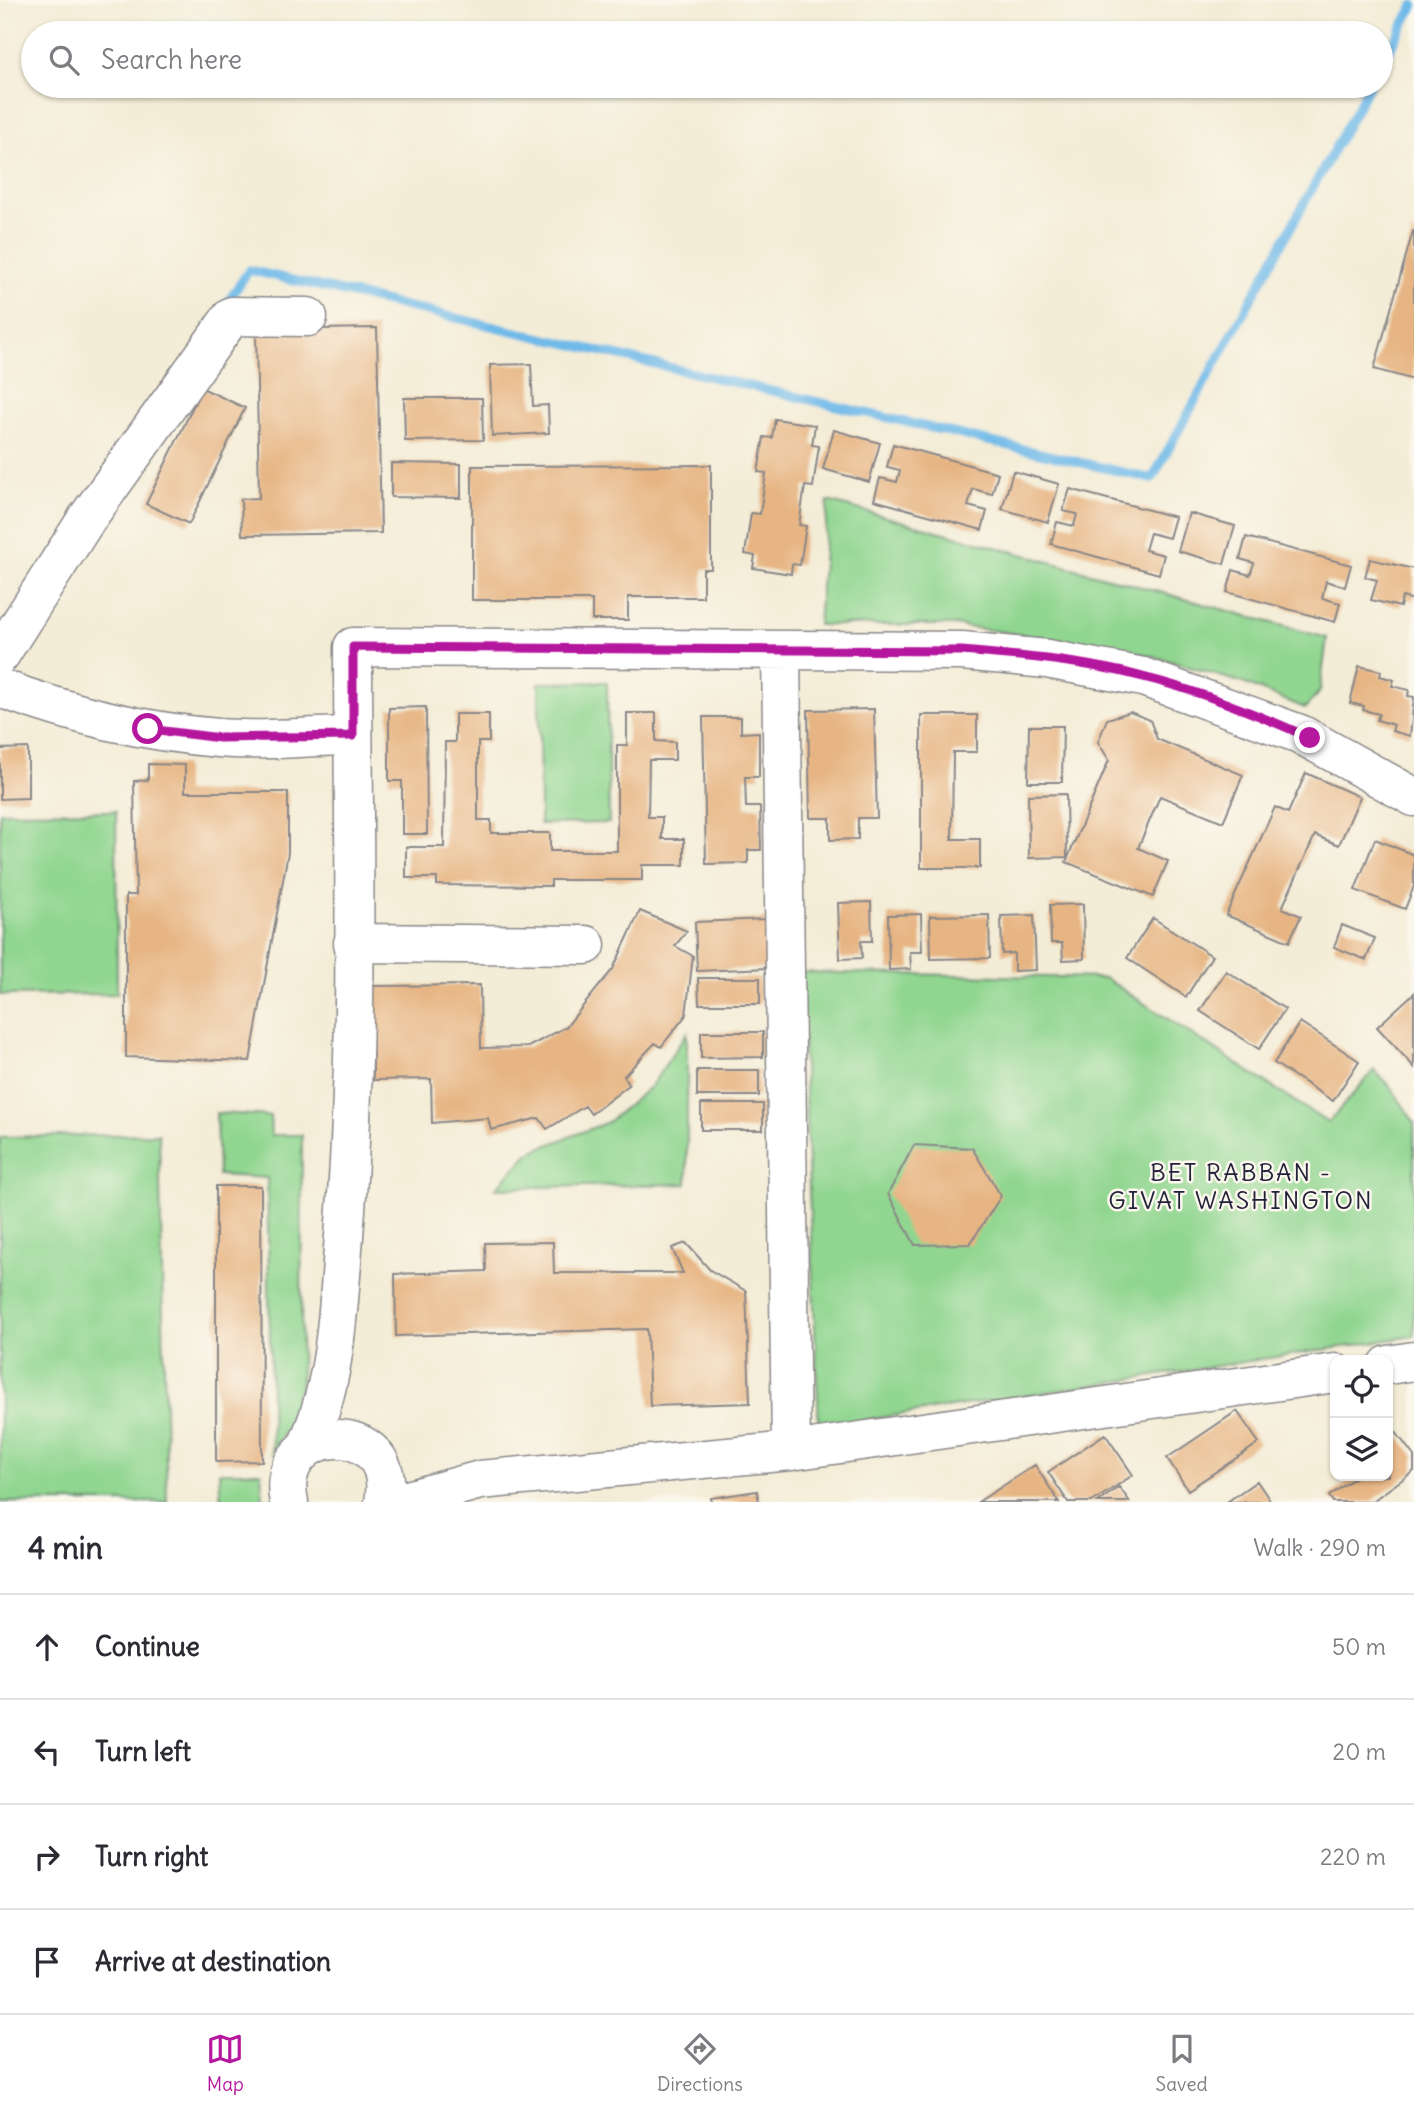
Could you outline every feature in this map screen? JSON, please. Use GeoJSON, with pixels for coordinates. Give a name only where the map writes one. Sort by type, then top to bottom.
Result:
{"type":"FeatureCollection","features":[{"type":"Feature","properties":{"kind":"street"},"geometry":{"type":"LineString","coordinates":[[0,654],[86,520],[232,316],[308,317]]}},
{"type":"Feature","properties":{"kind":"street"},"geometry":{"type":"LineString","coordinates":[[289,1502],[288,1475],[306,1448],[324,1401],[336,1344],[352,1121],[353,838],[335,736],[353,647],[962,651],[1047,659],[1143,677],[1300,734],[1414,797]]}},
{"type":"Feature","properties":{"kind":"street"},"geometry":{"type":"LineString","coordinates":[[781,650],[791,1451]]}},
{"type":"Feature","properties":{"kind":"street"},"geometry":{"type":"LineString","coordinates":[[0,688],[78,715],[148,729],[220,738],[335,736]]}},
{"type":"Feature","properties":{"kind":"street"},"geometry":{"type":"LineString","coordinates":[[353,943],[586,945]]}},
{"type":"Feature","properties":{"kind":"street"},"geometry":{"type":"LineString","coordinates":[[336,1344],[347,1404],[371,1452],[385,1472],[387,1488],[384,1502]]}},
{"type":"Feature","properties":{"kind":"street"},"geometry":{"type":"LineString","coordinates":[[1393,1364],[1414,1362]]}},
{"type":"Feature","properties":{"kind":"street"},"geometry":{"type":"LineString","coordinates":[[306,1448],[335,1438],[351,1440],[371,1452],[440,1477],[480,1480],[523,1490],[1330,1374]]}},
{"type":"Feature","properties":{"kind":"street"},"geometry":{"type":"LineString","coordinates":[[400,1502],[480,1480]]}},
{"type":"Feature","properties":{"kind":"green space"},"geometry":{"type":"Polygon","coordinates":[[[828,501],[1327,638],[1320,691],[1305,708],[1243,683],[1153,656],[1067,641],[954,625],[818,625],[828,501]]]}},
{"type":"Feature","properties":{"kind":"green space"},"geometry":{"type":"Polygon","coordinates":[[[607,682],[609,823],[540,824],[539,683],[607,682]]]}},
{"type":"Feature","properties":{"kind":"green space"},"geometry":{"type":"Polygon","coordinates":[[[116,811],[117,994],[0,995],[0,812],[116,811]]]}},
{"type":"Feature","properties":{"kind":"green space"},"geometry":{"type":"Polygon","coordinates":[[[800,972],[1105,978],[1328,1123],[1374,1070],[1392,1089],[1414,1122],[1414,1336],[819,1427],[800,972]]]}},
{"type":"Feature","properties":{"kind":"green space"},"geometry":{"type":"Polygon","coordinates":[[[687,1033],[687,1184],[496,1188],[530,1152],[608,1122],[651,1086],[687,1033]]]}},
{"type":"Feature","properties":{"kind":"green space"},"geometry":{"type":"Polygon","coordinates":[[[216,1113],[270,1116],[271,1135],[302,1135],[301,1379],[296,1411],[272,1452],[267,1178],[218,1175],[216,1113]]]}},
{"type":"Feature","properties":{"kind":"green space"},"geometry":{"type":"Polygon","coordinates":[[[159,1134],[167,1502],[0,1502],[0,1137],[159,1134]]]}},
{"type":"Feature","properties":{"kind":"green space"},"geometry":{"type":"Polygon","coordinates":[[[219,1472],[261,1472],[263,1502],[221,1502],[219,1472]]]}},
{"type":"Feature","properties":{"kind":"building"},"geometry":{"type":"Polygon","coordinates":[[[1414,231],[1414,380],[1374,369],[1414,231]]]}},
{"type":"Feature","properties":{"kind":"building"},"geometry":{"type":"Polygon","coordinates":[[[377,328],[381,533],[242,535],[241,499],[259,498],[256,330],[377,328]]]}},
{"type":"Feature","properties":{"kind":"building"},"geometry":{"type":"Polygon","coordinates":[[[531,364],[533,406],[548,405],[549,433],[492,436],[490,365],[531,364]]]}},
{"type":"Feature","properties":{"kind":"building"},"geometry":{"type":"Polygon","coordinates":[[[202,388],[245,408],[189,524],[146,504],[202,388]]]}},
{"type":"Feature","properties":{"kind":"building"},"geometry":{"type":"Polygon","coordinates":[[[404,398],[482,398],[483,440],[405,441],[404,398]]]}},
{"type":"Feature","properties":{"kind":"building"},"geometry":{"type":"Polygon","coordinates":[[[775,419],[815,425],[812,445],[819,446],[813,487],[805,486],[799,525],[806,526],[800,565],[792,564],[791,574],[753,568],[755,556],[745,554],[751,513],[760,514],[766,473],[758,472],[764,437],[772,438],[775,419]]]}},
{"type":"Feature","properties":{"kind":"building"},"geometry":{"type":"Polygon","coordinates":[[[834,430],[880,443],[869,482],[823,469],[834,430]]]}},
{"type":"Feature","properties":{"kind":"building"},"geometry":{"type":"Polygon","coordinates":[[[893,444],[998,473],[992,494],[973,489],[968,506],[987,511],[982,530],[874,500],[880,478],[897,482],[900,470],[887,467],[893,444]]]}},
{"type":"Feature","properties":{"kind":"building"},"geometry":{"type":"Polygon","coordinates":[[[391,463],[461,464],[461,498],[391,497],[391,463]]]}},
{"type":"Feature","properties":{"kind":"building"},"geometry":{"type":"Polygon","coordinates":[[[711,465],[711,569],[703,569],[703,597],[628,597],[628,620],[592,620],[592,600],[472,600],[472,466],[711,465]]]}},
{"type":"Feature","properties":{"kind":"building"},"geometry":{"type":"Polygon","coordinates":[[[1013,471],[1059,484],[1048,522],[1002,509],[1013,471]]]}},
{"type":"Feature","properties":{"kind":"building"},"geometry":{"type":"Polygon","coordinates":[[[1070,489],[1175,517],[1169,538],[1150,533],[1145,550],[1164,555],[1159,574],[1051,544],[1057,522],[1074,526],[1077,514],[1063,511],[1070,489]]]}},
{"type":"Feature","properties":{"kind":"building"},"geometry":{"type":"Polygon","coordinates":[[[1189,513],[1235,526],[1224,564],[1178,551],[1189,513]]]}},
{"type":"Feature","properties":{"kind":"building"},"geometry":{"type":"Polygon","coordinates":[[[1246,537],[1351,565],[1345,587],[1326,581],[1322,598],[1340,603],[1335,622],[1227,592],[1233,570],[1250,575],[1254,563],[1240,559],[1246,537]]]}},
{"type":"Feature","properties":{"kind":"building"},"geometry":{"type":"Polygon","coordinates":[[[1370,559],[1414,569],[1414,600],[1402,597],[1400,607],[1371,600],[1377,580],[1365,577],[1370,559]]]}},
{"type":"Feature","properties":{"kind":"building"},"geometry":{"type":"Polygon","coordinates":[[[1359,666],[1381,671],[1380,676],[1394,680],[1392,686],[1409,690],[1408,696],[1414,697],[1410,736],[1392,731],[1394,725],[1377,720],[1379,714],[1363,710],[1364,706],[1350,703],[1359,666]]]}},
{"type":"Feature","properties":{"kind":"building"},"geometry":{"type":"Polygon","coordinates":[[[426,707],[427,834],[402,834],[402,781],[389,781],[389,708],[426,707]]]}},
{"type":"Feature","properties":{"kind":"building"},"geometry":{"type":"Polygon","coordinates":[[[874,709],[877,818],[858,818],[858,839],[830,840],[830,818],[810,818],[808,710],[874,709]]]}},
{"type":"Feature","properties":{"kind":"building"},"geometry":{"type":"Polygon","coordinates":[[[1130,712],[1150,720],[1157,739],[1243,775],[1223,822],[1160,796],[1138,848],[1168,861],[1153,897],[1066,862],[1109,760],[1098,742],[1107,719],[1130,712]]]}},
{"type":"Feature","properties":{"kind":"building"},"geometry":{"type":"Polygon","coordinates":[[[627,713],[656,713],[656,741],[675,742],[675,760],[649,760],[648,817],[662,817],[662,839],[684,839],[684,865],[642,865],[642,880],[551,880],[551,886],[437,885],[437,878],[406,878],[406,847],[444,847],[445,742],[455,742],[455,714],[489,714],[489,742],[478,742],[478,820],[491,820],[491,833],[550,833],[550,851],[617,851],[617,745],[627,745],[627,713]]]}},
{"type":"Feature","properties":{"kind":"building"},"geometry":{"type":"Polygon","coordinates":[[[921,715],[977,715],[977,752],[953,752],[952,839],[980,839],[980,868],[921,868],[921,715]]]}},
{"type":"Feature","properties":{"kind":"building"},"geometry":{"type":"Polygon","coordinates":[[[703,717],[741,717],[741,733],[759,732],[759,777],[745,777],[746,807],[760,807],[761,850],[748,850],[748,863],[706,864],[703,717]]]}},
{"type":"Feature","properties":{"kind":"building"},"geometry":{"type":"Polygon","coordinates":[[[1029,726],[1063,726],[1062,782],[1028,782],[1029,726]]]}},
{"type":"Feature","properties":{"kind":"building"},"geometry":{"type":"Polygon","coordinates":[[[28,748],[28,798],[0,799],[0,749],[28,748]]]}},
{"type":"Feature","properties":{"kind":"building"},"geometry":{"type":"Polygon","coordinates":[[[148,764],[185,765],[185,792],[288,792],[288,853],[250,1061],[126,1057],[126,895],[136,895],[134,781],[148,780],[148,764]]]}},
{"type":"Feature","properties":{"kind":"building"},"geometry":{"type":"Polygon","coordinates":[[[1306,773],[1360,797],[1339,845],[1315,835],[1282,908],[1301,916],[1289,942],[1226,915],[1275,807],[1288,813],[1306,773]]]}},
{"type":"Feature","properties":{"kind":"building"},"geometry":{"type":"Polygon","coordinates":[[[1066,794],[1067,857],[1029,858],[1028,795],[1066,794]]]}},
{"type":"Feature","properties":{"kind":"building"},"geometry":{"type":"Polygon","coordinates":[[[1375,839],[1414,855],[1414,886],[1405,909],[1355,890],[1375,839]]]}},
{"type":"Feature","properties":{"kind":"building"},"geometry":{"type":"Polygon","coordinates":[[[871,902],[872,941],[861,941],[862,958],[840,959],[838,903],[871,902]]]}},
{"type":"Feature","properties":{"kind":"building"},"geometry":{"type":"Polygon","coordinates":[[[1083,904],[1084,959],[1063,960],[1062,943],[1051,943],[1050,905],[1083,904]]]}},
{"type":"Feature","properties":{"kind":"building"},"geometry":{"type":"Polygon","coordinates":[[[640,911],[687,931],[675,946],[693,956],[686,1015],[661,1047],[655,1043],[624,1076],[629,1085],[591,1114],[585,1106],[547,1129],[539,1118],[491,1130],[488,1118],[432,1123],[431,1079],[373,1080],[372,986],[480,985],[481,1048],[528,1047],[566,1027],[613,969],[640,911]]]}},
{"type":"Feature","properties":{"kind":"building"},"geometry":{"type":"Polygon","coordinates":[[[921,914],[922,952],[910,952],[911,969],[889,970],[888,915],[921,914]]]}},
{"type":"Feature","properties":{"kind":"building"},"geometry":{"type":"Polygon","coordinates":[[[989,915],[990,958],[931,959],[930,916],[989,915]]]}},
{"type":"Feature","properties":{"kind":"building"},"geometry":{"type":"Polygon","coordinates":[[[1034,915],[1036,970],[1014,971],[1014,953],[1002,954],[1001,916],[1034,915]]]}},
{"type":"Feature","properties":{"kind":"building"},"geometry":{"type":"Polygon","coordinates":[[[1153,918],[1212,956],[1186,997],[1127,958],[1153,918]]]}},
{"type":"Feature","properties":{"kind":"building"},"geometry":{"type":"Polygon","coordinates":[[[767,919],[769,968],[697,971],[695,922],[767,919]]]}},
{"type":"Feature","properties":{"kind":"building"},"geometry":{"type":"Polygon","coordinates":[[[1342,925],[1375,938],[1366,960],[1334,947],[1342,925]]]}},
{"type":"Feature","properties":{"kind":"building"},"geometry":{"type":"Polygon","coordinates":[[[1226,971],[1285,1009],[1259,1049],[1200,1011],[1226,971]]]}},
{"type":"Feature","properties":{"kind":"building"},"geometry":{"type":"Polygon","coordinates":[[[698,978],[760,978],[760,1004],[699,1004],[698,978]]]}},
{"type":"Feature","properties":{"kind":"building"},"geometry":{"type":"Polygon","coordinates":[[[1414,993],[1414,1067],[1377,1027],[1414,993]]]}},
{"type":"Feature","properties":{"kind":"building"},"geometry":{"type":"Polygon","coordinates":[[[1300,1022],[1359,1061],[1333,1101],[1274,1063],[1300,1022]]]}},
{"type":"Feature","properties":{"kind":"building"},"geometry":{"type":"Polygon","coordinates":[[[701,1032],[763,1032],[763,1057],[701,1058],[701,1032]]]}},
{"type":"Feature","properties":{"kind":"building"},"geometry":{"type":"Polygon","coordinates":[[[697,1070],[759,1070],[759,1096],[697,1096],[697,1070]]]}},
{"type":"Feature","properties":{"kind":"building"},"geometry":{"type":"Polygon","coordinates":[[[701,1104],[763,1104],[763,1130],[701,1130],[701,1104]]]}},
{"type":"Feature","properties":{"kind":"building"},"geometry":{"type":"Polygon","coordinates":[[[914,1145],[972,1148],[1001,1196],[970,1244],[915,1245],[888,1194],[914,1145]]]}},
{"type":"Feature","properties":{"kind":"building"},"geometry":{"type":"Polygon","coordinates":[[[216,1186],[261,1186],[262,1461],[216,1462],[216,1186]]]}},
{"type":"Feature","properties":{"kind":"building"},"geometry":{"type":"Polygon","coordinates":[[[553,1242],[554,1273],[683,1273],[672,1248],[686,1243],[710,1270],[746,1291],[750,1403],[650,1406],[647,1329],[396,1336],[395,1274],[486,1271],[485,1243],[553,1242]]]}},
{"type":"Feature","properties":{"kind":"building"},"geometry":{"type":"Polygon","coordinates":[[[1237,1411],[1259,1443],[1188,1490],[1167,1458],[1237,1411]]]}},
{"type":"Feature","properties":{"kind":"building"},"geometry":{"type":"Polygon","coordinates":[[[1395,1431],[1414,1456],[1414,1471],[1371,1502],[1333,1502],[1329,1496],[1350,1481],[1393,1481],[1395,1431]]]}},
{"type":"Feature","properties":{"kind":"building"},"geometry":{"type":"Polygon","coordinates":[[[1105,1434],[1133,1475],[1092,1502],[1068,1502],[1048,1472],[1105,1434]]]}},
{"type":"Feature","properties":{"kind":"building"},"geometry":{"type":"Polygon","coordinates":[[[1035,1465],[1059,1502],[978,1502],[1035,1465]]]}},
{"type":"Feature","properties":{"kind":"building"},"geometry":{"type":"Polygon","coordinates":[[[1257,1481],[1271,1502],[1227,1502],[1257,1481]]]}},
{"type":"Feature","properties":{"kind":"building"},"geometry":{"type":"Polygon","coordinates":[[[1119,1487],[1130,1502],[1098,1502],[1119,1487]]]}},
{"type":"Feature","properties":{"kind":"building"},"geometry":{"type":"Polygon","coordinates":[[[757,1491],[759,1502],[711,1502],[711,1498],[757,1491]]]}},
{"type":"Feature","properties":{"kind":"waterway"},"geometry":{"type":"LineString","coordinates":[[1393,43],[1414,5]]}},
{"type":"Feature","properties":{"kind":"waterway"},"geometry":{"type":"LineString","coordinates":[[225,306],[249,270],[1152,479],[1362,98]]}},
{"type":"Feature","properties":{"kind":"district","name":"BET RABBAN - GIVAT WASHINGTON"},"geometry":{"type":"Point","coordinates":[1241,1187]}},
{"type":"Feature","properties":{"kind":"route"},"geometry":{"type":"LineString","coordinates":[[148,729],[220,738],[353,736],[353,647],[454,647],[962,651],[1047,659],[1143,677],[1247,712],[1310,738]]}}]}
